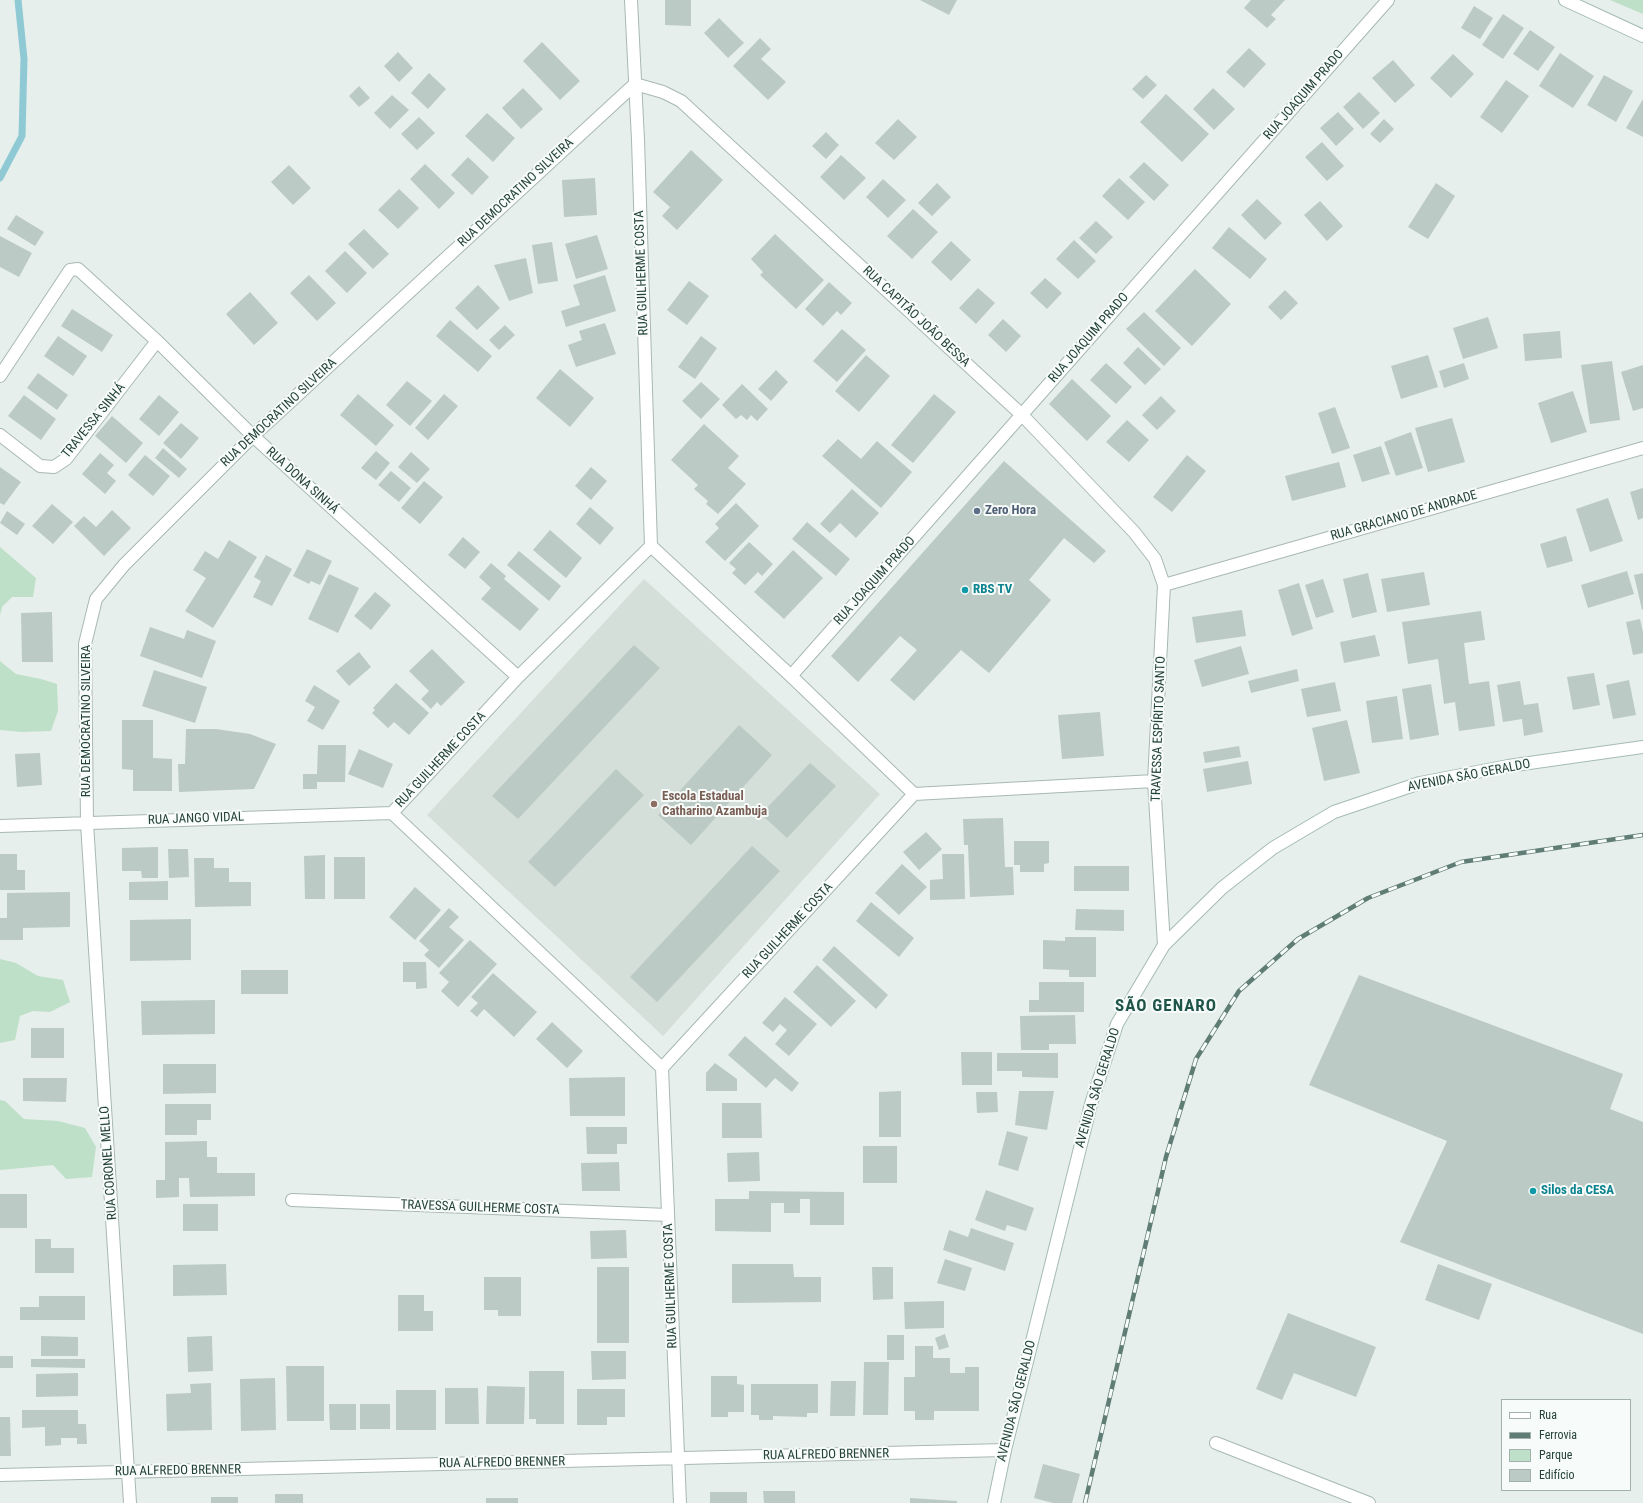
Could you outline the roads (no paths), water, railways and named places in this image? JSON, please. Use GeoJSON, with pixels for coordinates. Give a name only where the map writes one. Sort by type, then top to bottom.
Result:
{"type":"FeatureCollection","features":[{"type":"Feature","properties":{"kind":"street","name":"RUA GUILHERME COSTA"},"geometry":{"type":"LineString","coordinates":[[631,0],[651,546],[518,677],[392,813],[662,1068],[680,1503]]}},
{"type":"Feature","properties":{"kind":"street","name":"RUA JOAQUIM PRADO"},"geometry":{"type":"LineString","coordinates":[[791,676],[1388,0]]}},
{"type":"Feature","properties":{"kind":"street"},"geometry":{"type":"LineString","coordinates":[[1566,0],[1643,36]]}},
{"type":"Feature","properties":{"kind":"street","name":"RUA CAPITÃO JOÃO BESSA"},"geometry":{"type":"LineString","coordinates":[[635,84],[663,92],[681,101],[1022,415],[1134,532],[1155,559],[1164,585]]}},
{"type":"Feature","properties":{"kind":"street","name":"RUA DEMOCRATINO SILVEIRA"},"geometry":{"type":"LineString","coordinates":[[87,823],[85,644],[96,600],[124,565],[253,436],[635,84]]}},
{"type":"Feature","properties":{"kind":"street","name":"RUA DONA SINHÁ"},"geometry":{"type":"LineString","coordinates":[[0,376],[70,270],[78,269],[157,341],[253,436],[518,677]]}},
{"type":"Feature","properties":{"kind":"street","name":"TRAVESSA SINHÁ"},"geometry":{"type":"LineString","coordinates":[[0,435],[40,466],[54,467],[66,459],[157,341]]}},
{"type":"Feature","properties":{"kind":"street","name":"RUA GRACIANO DE ANDRADE"},"geometry":{"type":"LineString","coordinates":[[1164,585],[1643,448]]}},
{"type":"Feature","properties":{"kind":"street"},"geometry":{"type":"LineString","coordinates":[[651,546],[791,676],[914,794],[1154,781]]}},
{"type":"Feature","properties":{"kind":"street","name":"TRAVESSA ESPÍRITO SANTO"},"geometry":{"type":"LineString","coordinates":[[1164,585],[1154,781],[1164,945]]}},
{"type":"Feature","properties":{"kind":"street","name":"AVENIDA SÃO GERALDO"},"geometry":{"type":"LineString","coordinates":[[994,1503],[1005,1450],[1091,1104],[1117,1024],[1164,945],[1222,888],[1273,848],[1334,812],[1420,783],[1508,766],[1643,746]]}},
{"type":"Feature","properties":{"kind":"street","name":"RUA GUILHERME COSTA"},"geometry":{"type":"LineString","coordinates":[[662,1068],[914,794]]}},
{"type":"Feature","properties":{"kind":"street","name":"RUA JANGO VIDAL"},"geometry":{"type":"LineString","coordinates":[[0,826],[392,813]]}},
{"type":"Feature","properties":{"kind":"street","name":"RUA CORONEL MELLO"},"geometry":{"type":"LineString","coordinates":[[87,823],[130,1503]]}},
{"type":"Feature","properties":{"kind":"street","name":"TRAVESSA GUILHERME COSTA"},"geometry":{"type":"LineString","coordinates":[[292,1200],[668,1215]]}},
{"type":"Feature","properties":{"kind":"street"},"geometry":{"type":"LineString","coordinates":[[1216,1443],[1369,1503]]}},
{"type":"Feature","properties":{"kind":"street","name":"RUA ALFREDO BRENNER"},"geometry":{"type":"LineString","coordinates":[[0,1475],[1005,1450]]}},
{"type":"Feature","properties":{"kind":"waterway"},"geometry":{"type":"LineString","coordinates":[[0,178],[22,136],[24,59],[18,0]]}},
{"type":"Feature","properties":{"kind":"railway"},"geometry":{"type":"LineString","coordinates":[[1085,1503],[1166,1157],[1196,1059],[1239,991],[1298,939],[1368,898],[1461,862],[1643,835]]}},
{"type":"Feature","properties":{"kind":"place","name":"Zero Hora"},"geometry":{"type":"Point","coordinates":[977,511]}},
{"type":"Feature","properties":{"kind":"place","name":"RBS TV"},"geometry":{"type":"Point","coordinates":[965,590]}},
{"type":"Feature","properties":{"kind":"place","name":"Escola Estadual Catharino Azambuja"},"geometry":{"type":"Point","coordinates":[654,804]}},
{"type":"Feature","properties":{"kind":"place","name":"Silos da CESA"},"geometry":{"type":"Point","coordinates":[1533,1191]}},
{"type":"Feature","properties":{"kind":"district","name":"SÃO GENARO"},"geometry":{"type":"Point","coordinates":[1166,1007]}}]}
